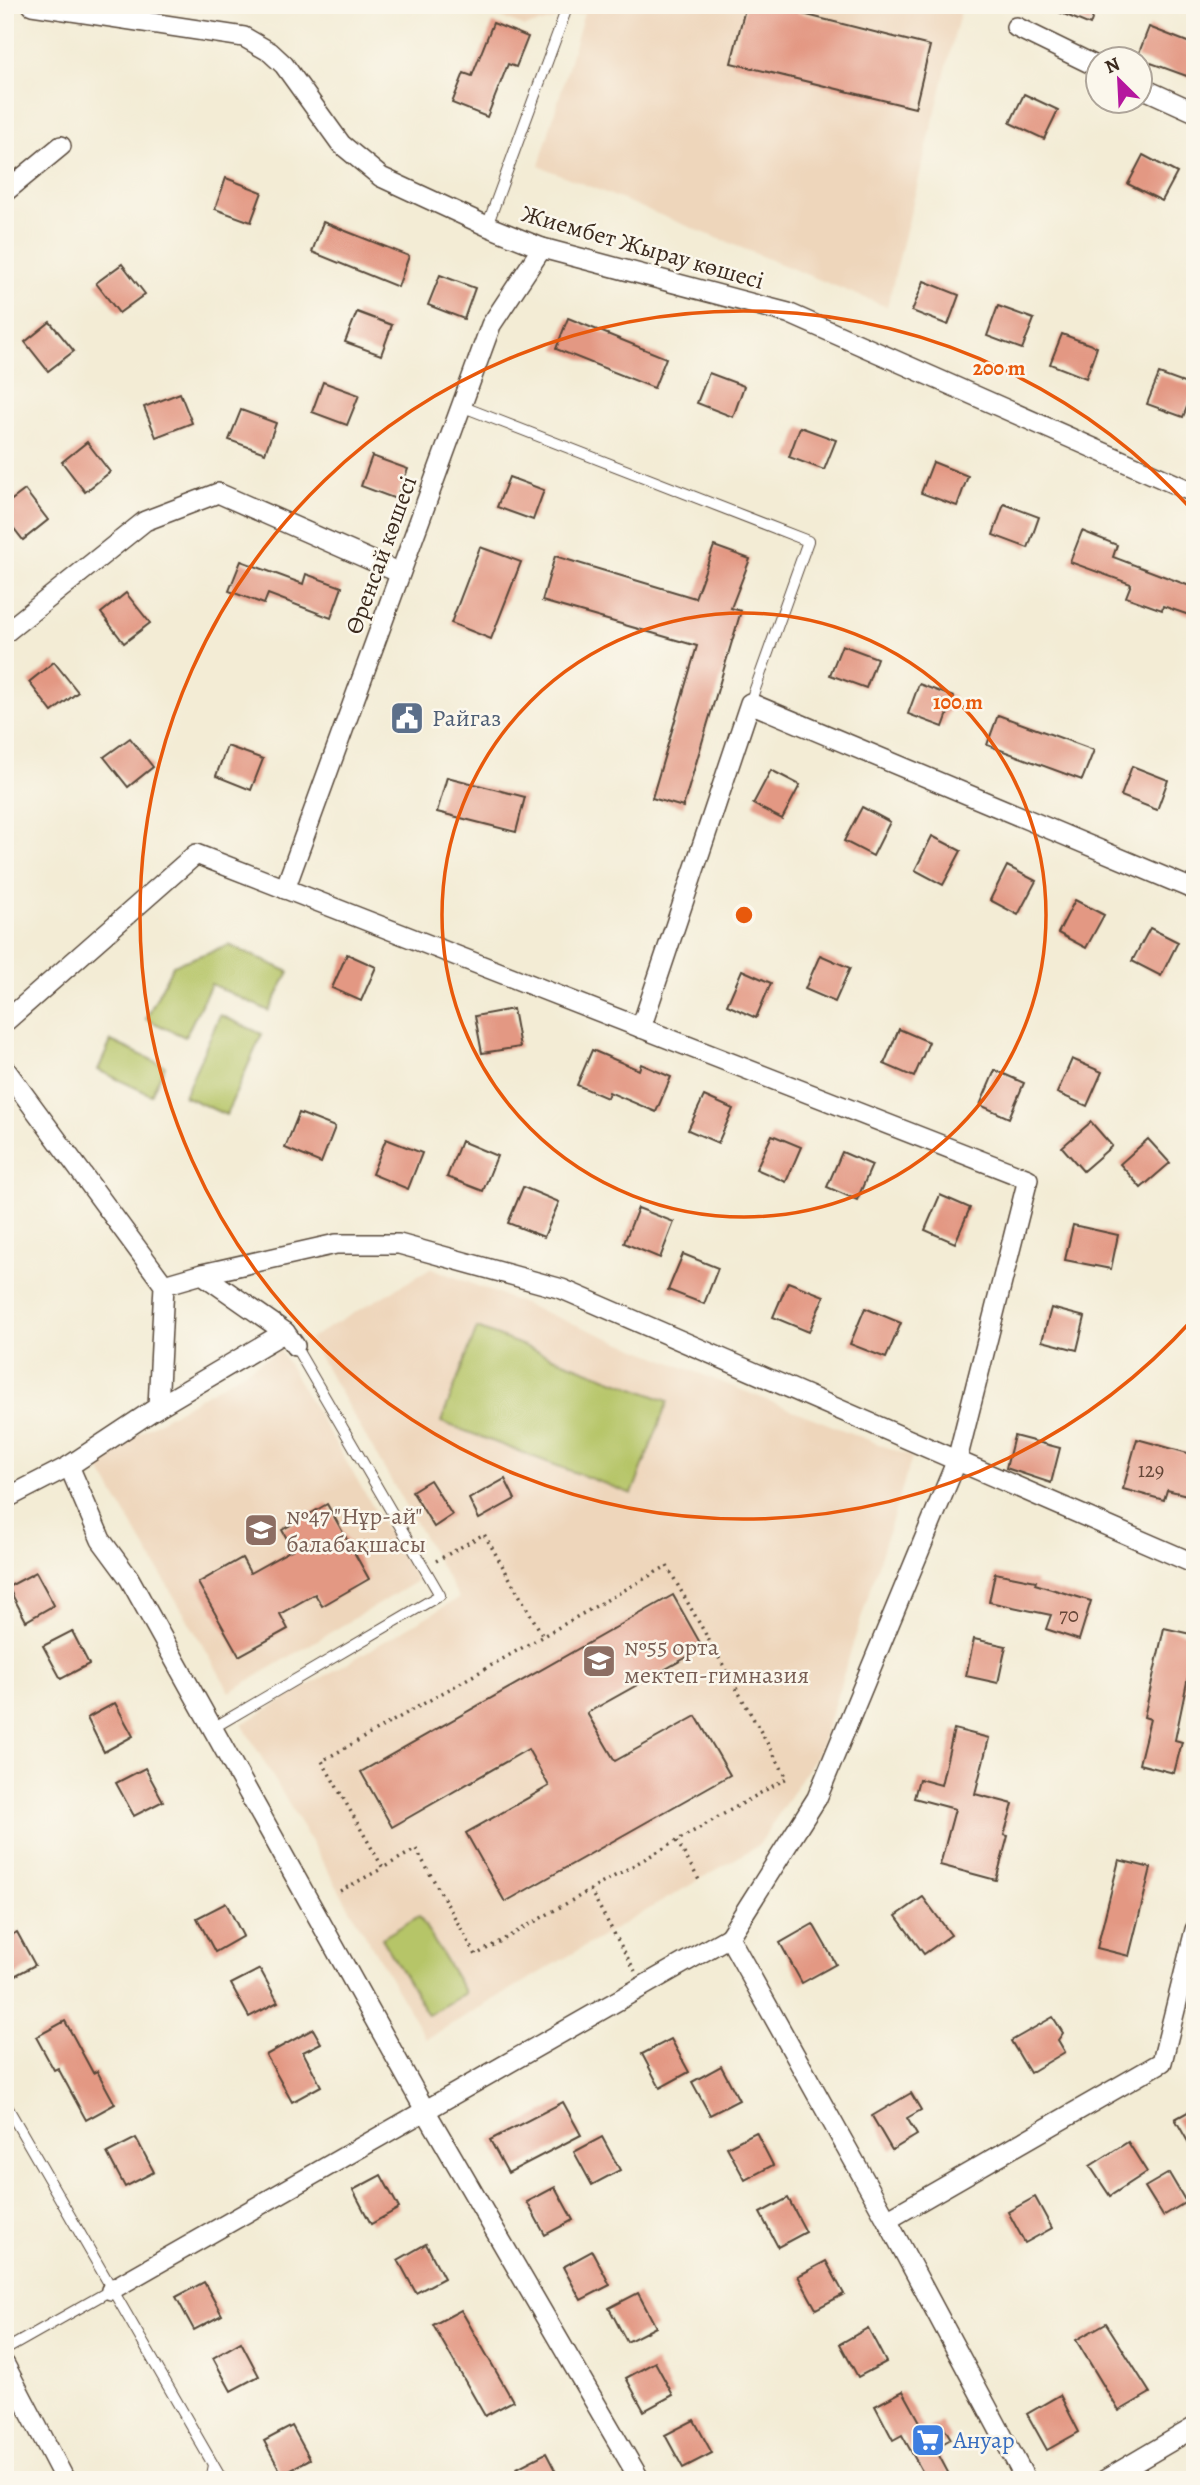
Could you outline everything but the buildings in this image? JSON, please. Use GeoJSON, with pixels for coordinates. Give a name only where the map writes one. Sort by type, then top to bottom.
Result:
{"type":"FeatureCollection","features":[{"type":"Feature","properties":{"kind":"street","name":"Жиембет Жырау көшесі"},"geometry":{"type":"LineString","coordinates":[[32,5],[244,37],[270,52],[284,65],[341,144],[381,177],[486,226],[542,248],[788,313],[1195,493]]}},
{"type":"Feature","properties":{"kind":"street"},"geometry":{"type":"LineString","coordinates":[[1016,27],[1084,59]]}},
{"type":"Feature","properties":{"kind":"street"},"geometry":{"type":"LineString","coordinates":[[1154,94],[1195,113]]}},
{"type":"Feature","properties":{"kind":"street"},"geometry":{"type":"LineString","coordinates":[[5,192],[61,146]]}},
{"type":"Feature","properties":{"kind":"street","name":"Өренсай көшесі"},"geometry":{"type":"LineString","coordinates":[[285,889],[491,325],[542,248]]}},
{"type":"Feature","properties":{"kind":"street"},"geometry":{"type":"LineString","coordinates":[[5,633],[145,521],[218,493],[400,573]]}},
{"type":"Feature","properties":{"kind":"street"},"geometry":{"type":"LineString","coordinates":[[641,1028],[750,703],[1195,890]]}},
{"type":"Feature","properties":{"kind":"street"},"geometry":{"type":"LineString","coordinates":[[5,1022],[197,854],[1028,1179],[957,1460],[817,1798],[729,1937],[111,2290]]}},
{"type":"Feature","properties":{"kind":"street"},"geometry":{"type":"LineString","coordinates":[[5,1069],[163,1286],[158,1407]]}},
{"type":"Feature","properties":{"kind":"street"},"geometry":{"type":"LineString","coordinates":[[163,1286],[202,1274],[336,1244],[399,1244],[562,1289],[1195,1564]]}},
{"type":"Feature","properties":{"kind":"street"},"geometry":{"type":"LineString","coordinates":[[5,1499],[69,1466],[158,1407],[290,1339],[202,1274]]}},
{"type":"Feature","properties":{"kind":"street"},"geometry":{"type":"LineString","coordinates":[[69,1466],[101,1540],[129,1578],[425,2110],[640,2480]]}},
{"type":"Feature","properties":{"kind":"street"},"geometry":{"type":"LineString","coordinates":[[887,2220],[1162,2062],[1195,1930]]}},
{"type":"Feature","properties":{"kind":"street"},"geometry":{"type":"LineString","coordinates":[[729,1937],[887,2220],[1026,2480]]}},
{"type":"Feature","properties":{"kind":"street"},"geometry":{"type":"LineString","coordinates":[[5,2365],[65,2480]]}},
{"type":"Feature","properties":{"kind":"street"},"geometry":{"type":"LineString","coordinates":[[1105,2480],[1195,2427]]}},
{"type":"Feature","properties":{"kind":"lane"},"geometry":{"type":"LineString","coordinates":[[486,226],[568,5]]}},
{"type":"Feature","properties":{"kind":"lane"},"geometry":{"type":"LineString","coordinates":[[461,406],[808,541],[750,703]]}},
{"type":"Feature","properties":{"kind":"lane"},"geometry":{"type":"LineString","coordinates":[[213,1728],[440,1595],[290,1339]]}},
{"type":"Feature","properties":{"kind":"lane"},"geometry":{"type":"LineString","coordinates":[[5,2103],[222,2480]]}},
{"type":"Feature","properties":{"kind":"lane"},"geometry":{"type":"LineString","coordinates":[[5,2350],[111,2290]]}},
{"type":"Feature","properties":{"kind":"lane"},"geometry":{"type":"LineString","coordinates":[[210,2480],[213,2465]]}},
{"type":"Feature","properties":{"kind":"path"},"geometry":{"type":"LineString","coordinates":[[424,1568],[484,1534],[543,1636]]}},
{"type":"Feature","properties":{"kind":"path"},"geometry":{"type":"LineString","coordinates":[[340,1891],[383,1868],[416,1849],[476,1955],[787,1778],[667,1566],[322,1761],[383,1868]]}},
{"type":"Feature","properties":{"kind":"path"},"geometry":{"type":"LineString","coordinates":[[677,1841],[699,1880]]}},
{"type":"Feature","properties":{"kind":"path"},"geometry":{"type":"LineString","coordinates":[[590,1890],[643,1986]]}},
{"type":"Feature","properties":{"kind":"shaded area"},"geometry":{"type":"Polygon","coordinates":[[[470,5],[962,5],[887,307],[539,166],[584,13],[525,27],[470,5]]]}},
{"type":"Feature","properties":{"kind":"shaded area","name":"№55 орта мектеп-гимназия"},"geometry":{"type":"Polygon","coordinates":[[[432,1268],[912,1457],[820,1749],[759,1845],[426,2039],[242,1724],[459,1598],[309,1339],[432,1268]]]}},
{"type":"Feature","properties":{"kind":"shaded area","name":"№47 \"Нұр-ай\" балабақшасы"},"geometry":{"type":"Polygon","coordinates":[[[280,1350],[417,1581],[230,1692],[94,1460],[280,1350]]]}},
{"type":"Feature","properties":{"kind":"green space"},"geometry":{"type":"Polygon","coordinates":[[[229,945],[289,972],[269,1011],[211,984],[185,1037],[146,1019],[173,965],[229,945]]]}},
{"type":"Feature","properties":{"kind":"green space"},"geometry":{"type":"Polygon","coordinates":[[[220,1015],[262,1034],[226,1115],[184,1096],[220,1015]]]}},
{"type":"Feature","properties":{"kind":"green space"},"geometry":{"type":"Polygon","coordinates":[[[111,1041],[165,1066],[151,1095],[98,1070],[111,1041]]]}},
{"type":"Feature","properties":{"kind":"green space"},"geometry":{"type":"Polygon","coordinates":[[[477,1328],[668,1401],[632,1494],[441,1422],[477,1328]]]}},
{"type":"Feature","properties":{"kind":"green space"},"geometry":{"type":"Polygon","coordinates":[[[419,1916],[465,1993],[428,2015],[382,1938],[419,1916]]]}},
{"type":"Feature","properties":{"kind":"place","name":"Райгаз"},"geometry":{"type":"Point","coordinates":[407,718]}},
{"type":"Feature","properties":{"kind":"place","name":"№47 \"Нұр-ай\" балабақшасы"},"geometry":{"type":"Point","coordinates":[261,1530]}},
{"type":"Feature","properties":{"kind":"place","name":"№55 орта мектеп-гимназия"},"geometry":{"type":"Point","coordinates":[599,1661]}},
{"type":"Feature","properties":{"kind":"place","name":"Ануар"},"geometry":{"type":"Point","coordinates":[928,2440]}}]}
